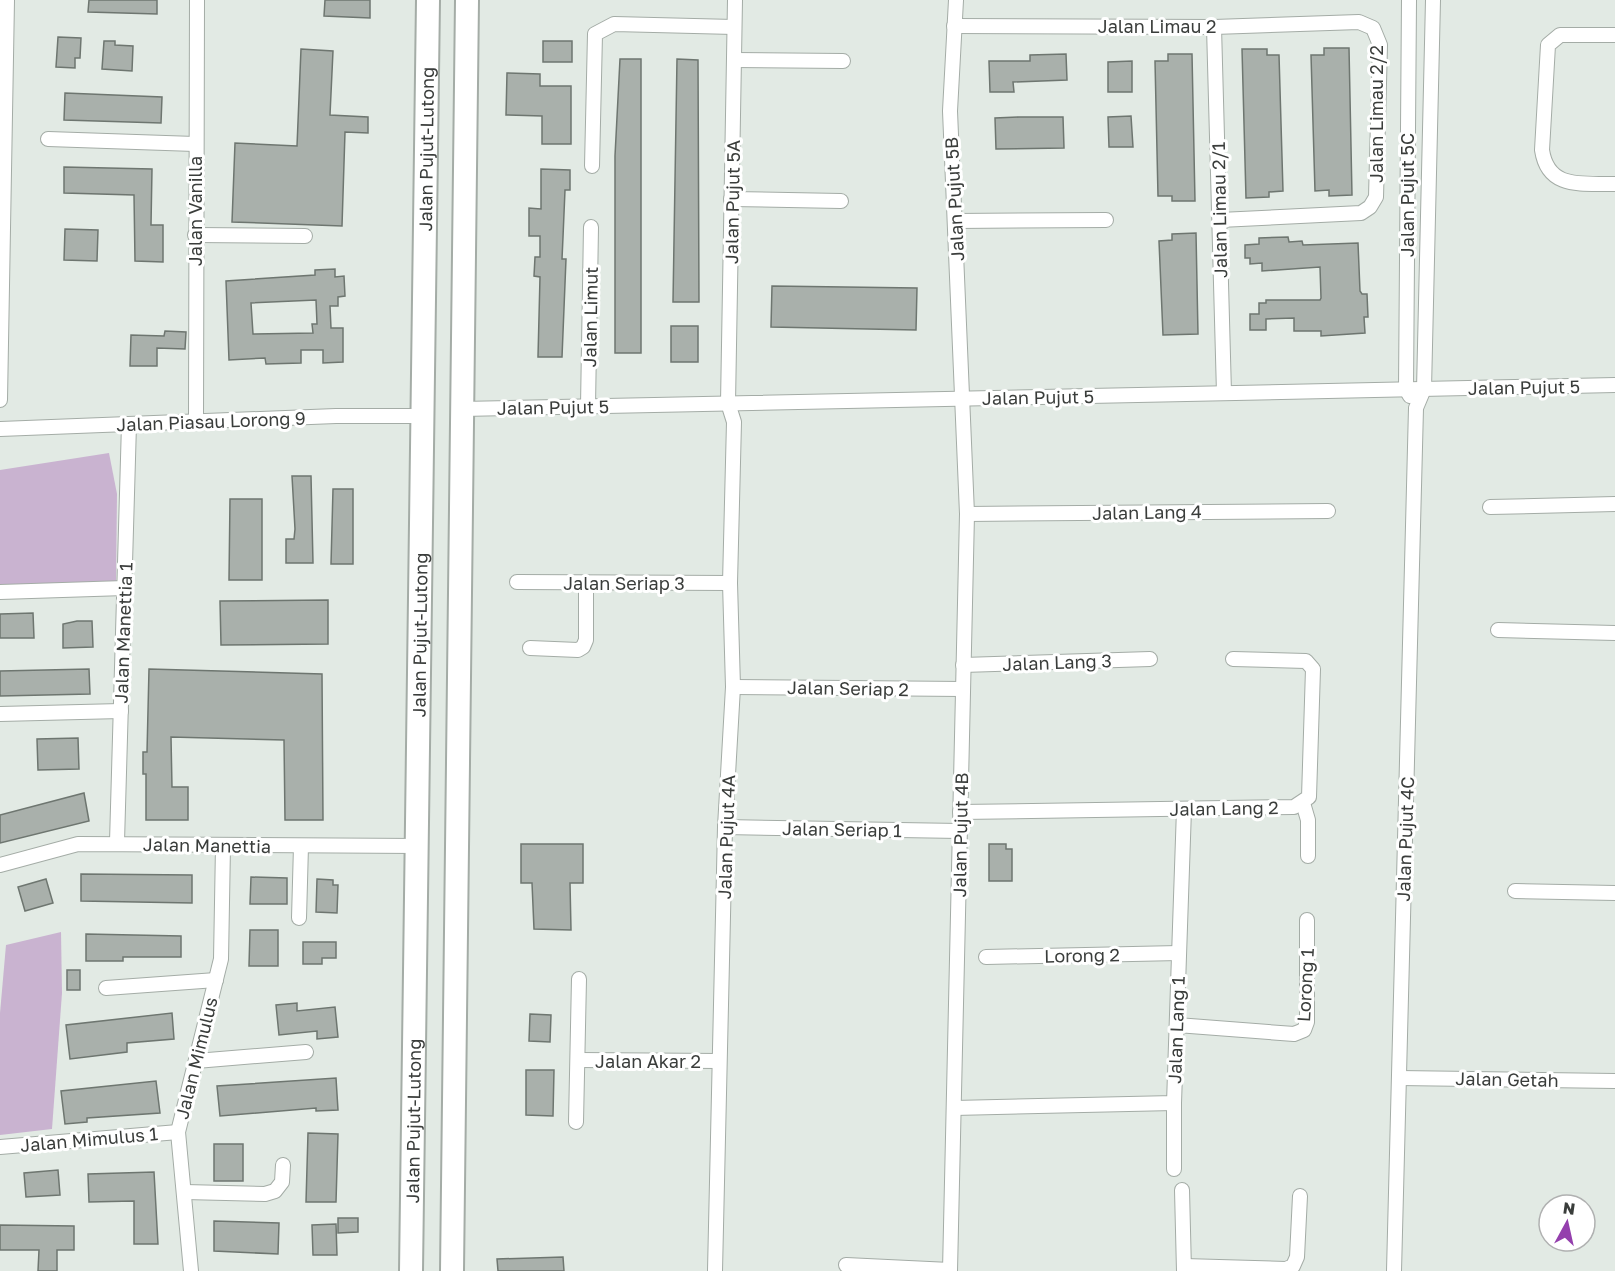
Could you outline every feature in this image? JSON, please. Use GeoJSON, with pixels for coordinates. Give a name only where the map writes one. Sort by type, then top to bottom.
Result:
{"type":"FeatureCollection","features":[{"type":"Feature","properties":{"kind":"highway","name":"Jalan Pujut-Lutong"},"geometry":{"type":"LineString","coordinates":[[411,1271],[428,0]]}},
{"type":"Feature","properties":{"kind":"highway"},"geometry":{"type":"LineString","coordinates":[[452,1271],[468,0]]}},
{"type":"Feature","properties":{"kind":"street"},"geometry":{"type":"LineString","coordinates":[[0,400],[8,0]]}},
{"type":"Feature","properties":{"kind":"street","name":"Jalan Vanilla"},"geometry":{"type":"LineString","coordinates":[[196,421],[197,0]]}},
{"type":"Feature","properties":{"kind":"street","name":"Jalan Pujut 5A"},"geometry":{"type":"LineString","coordinates":[[728,404],[735,0]]}},
{"type":"Feature","properties":{"kind":"street","name":"Jalan Pujut 5B"},"geometry":{"type":"LineString","coordinates":[[956,0],[950,111],[963,399]]}},
{"type":"Feature","properties":{"kind":"street","name":"Jalan Pujut 5C"},"geometry":{"type":"LineString","coordinates":[[1406,389],[1409,0]]}},
{"type":"Feature","properties":{"kind":"street","name":"Jalan Pujut 5C"},"geometry":{"type":"LineString","coordinates":[[1424,389],[1433,0]]}},
{"type":"Feature","properties":{"kind":"street","name":"Jalan Limau 2"},"geometry":{"type":"LineString","coordinates":[[954,26],[1214,27],[1359,22]]}},
{"type":"Feature","properties":{"kind":"street","name":"Jalan Limau 2/2"},"geometry":{"type":"LineString","coordinates":[[1220,220],[1361,213],[1370,207],[1376,197],[1380,45],[1373,27],[1359,22]]}},
{"type":"Feature","properties":{"kind":"street"},"geometry":{"type":"LineString","coordinates":[[592,166],[594,34],[614,24],[734,27]]}},
{"type":"Feature","properties":{"kind":"street","name":"Jalan Limau 2/1"},"geometry":{"type":"LineString","coordinates":[[1214,27],[1224,393]]}},
{"type":"Feature","properties":{"kind":"street"},"geometry":{"type":"LineString","coordinates":[[1615,35],[1560,35],[1548,45],[1542,150],[1544,165],[1550,174],[1568,182],[1615,184]]}},
{"type":"Feature","properties":{"kind":"street"},"geometry":{"type":"LineString","coordinates":[[734,60],[843,62]]}},
{"type":"Feature","properties":{"kind":"street"},"geometry":{"type":"LineString","coordinates":[[48,138],[195,144]]}},
{"type":"Feature","properties":{"kind":"street"},"geometry":{"type":"LineString","coordinates":[[731,199],[841,201]]}},
{"type":"Feature","properties":{"kind":"street"},"geometry":{"type":"LineString","coordinates":[[955,221],[1106,220]]}},
{"type":"Feature","properties":{"kind":"street","name":"Jalan Limut"},"geometry":{"type":"LineString","coordinates":[[588,406],[591,227]]}},
{"type":"Feature","properties":{"kind":"street"},"geometry":{"type":"LineString","coordinates":[[195,235],[305,236]]}},
{"type":"Feature","properties":{"kind":"street","name":"Jalan Pujut 5"},"geometry":{"type":"LineString","coordinates":[[462,409],[1615,385]]}},
{"type":"Feature","properties":{"kind":"street"},"geometry":{"type":"LineString","coordinates":[[1406,389],[1416,408]]}},
{"type":"Feature","properties":{"kind":"street"},"geometry":{"type":"LineString","coordinates":[[1416,408],[1424,389]]}},
{"type":"Feature","properties":{"kind":"street","name":"Jalan Pujut 4B"},"geometry":{"type":"LineString","coordinates":[[950,1270],[967,514],[963,399]]}},
{"type":"Feature","properties":{"kind":"street","name":"Jalan Pujut 4A"},"geometry":{"type":"LineString","coordinates":[[715,1271],[725,827],[733,687],[730,583],[734,422],[728,404]]}},
{"type":"Feature","properties":{"kind":"street","name":"Jalan Pujut 4C"},"geometry":{"type":"LineString","coordinates":[[1394,1271],[1416,408]]}},
{"type":"Feature","properties":{"kind":"street","name":"Jalan Piasau Lorong 9"},"geometry":{"type":"LineString","coordinates":[[0,429],[129,423],[422,416]]}},
{"type":"Feature","properties":{"kind":"street","name":"Jalan Manettia 1"},"geometry":{"type":"LineString","coordinates":[[117,843],[129,423]]}},
{"type":"Feature","properties":{"kind":"street"},"geometry":{"type":"LineString","coordinates":[[1490,507],[1615,504]]}},
{"type":"Feature","properties":{"kind":"street","name":"Jalan Lang 4"},"geometry":{"type":"LineString","coordinates":[[967,514],[1328,511]]}},
{"type":"Feature","properties":{"kind":"street","name":"Jalan Seriap 3"},"geometry":{"type":"LineString","coordinates":[[517,582],[730,583]]}},
{"type":"Feature","properties":{"kind":"street"},"geometry":{"type":"LineString","coordinates":[[530,648],[578,650],[583,647],[586,640],[586,582]]}},
{"type":"Feature","properties":{"kind":"street"},"geometry":{"type":"LineString","coordinates":[[0,592],[125,588]]}},
{"type":"Feature","properties":{"kind":"street"},"geometry":{"type":"LineString","coordinates":[[1498,630],[1615,633]]}},
{"type":"Feature","properties":{"kind":"street","name":"Jalan Lang 3"},"geometry":{"type":"LineString","coordinates":[[963,664],[1150,659]]}},
{"type":"Feature","properties":{"kind":"street","name":"Jalan Lang 2"},"geometry":{"type":"LineString","coordinates":[[960,812],[1294,807],[1303,803],[1309,797],[1313,669],[1311,664],[1306,661],[1233,659]]}},
{"type":"Feature","properties":{"kind":"street","name":"Jalan Seriap 2"},"geometry":{"type":"LineString","coordinates":[[733,687],[963,689]]}},
{"type":"Feature","properties":{"kind":"street"},"geometry":{"type":"LineString","coordinates":[[0,714],[121,711]]}},
{"type":"Feature","properties":{"kind":"street"},"geometry":{"type":"LineString","coordinates":[[1303,803],[1308,820],[1308,856]]}},
{"type":"Feature","properties":{"kind":"street","name":"Jalan Lang 1"},"geometry":{"type":"LineString","coordinates":[[954,1108],[1174,1103],[1184,809]]}},
{"type":"Feature","properties":{"kind":"street","name":"Jalan Seriap 1"},"geometry":{"type":"LineString","coordinates":[[725,827],[960,831]]}},
{"type":"Feature","properties":{"kind":"street","name":"Jalan Manettia"},"geometry":{"type":"LineString","coordinates":[[0,865],[78,844],[418,846]]}},
{"type":"Feature","properties":{"kind":"street","name":"Jalan Mimulus"},"geometry":{"type":"LineString","coordinates":[[191,1271],[178,1132],[220,959],[223,846]]}},
{"type":"Feature","properties":{"kind":"street"},"geometry":{"type":"LineString","coordinates":[[300,918],[301,846]]}},
{"type":"Feature","properties":{"kind":"street"},"geometry":{"type":"LineString","coordinates":[[1515,891],[1615,893]]}},
{"type":"Feature","properties":{"kind":"street","name":"Lorong 1"},"geometry":{"type":"LineString","coordinates":[[1177,1024],[1294,1034],[1304,1030],[1307,1022],[1307,920]]}},
{"type":"Feature","properties":{"kind":"street","name":"Lorong 2"},"geometry":{"type":"LineString","coordinates":[[986,957],[1179,952]]}},
{"type":"Feature","properties":{"kind":"street","name":"Jalan Akar 2"},"geometry":{"type":"LineString","coordinates":[[576,1122],[579,979]]}},
{"type":"Feature","properties":{"kind":"street"},"geometry":{"type":"LineString","coordinates":[[106,988],[216,980]]}},
{"type":"Feature","properties":{"kind":"street"},"geometry":{"type":"LineString","coordinates":[[196,1061],[306,1052]]}},
{"type":"Feature","properties":{"kind":"street","name":"Jalan Akar 2"},"geometry":{"type":"LineString","coordinates":[[578,1060],[719,1061]]}},
{"type":"Feature","properties":{"kind":"street","name":"Jalan Getah"},"geometry":{"type":"LineString","coordinates":[[1399,1078],[1615,1081]]}},
{"type":"Feature","properties":{"kind":"street"},"geometry":{"type":"LineString","coordinates":[[1174,1103],[1174,1169]]}},
{"type":"Feature","properties":{"kind":"street","name":"Jalan Mimulus 1"},"geometry":{"type":"LineString","coordinates":[[0,1147],[178,1132]]}},
{"type":"Feature","properties":{"kind":"street"},"geometry":{"type":"LineString","coordinates":[[185,1192],[266,1194],[275,1191],[282,1182],[283,1165]]}},
{"type":"Feature","properties":{"kind":"street"},"geometry":{"type":"LineString","coordinates":[[1182,1190],[1184,1269],[1286,1269],[1293,1266],[1297,1257],[1300,1196]]}},
{"type":"Feature","properties":{"kind":"street"},"geometry":{"type":"LineString","coordinates":[[846,1265],[950,1270]]}},
{"type":"Feature","properties":{"kind":"shaded area"},"geometry":{"type":"Polygon","coordinates":[[[109,453],[117,494],[116,582],[0,586],[0,470],[109,453]]]}},
{"type":"Feature","properties":{"kind":"shaded area"},"geometry":{"type":"Polygon","coordinates":[[[61,932],[62,993],[52,1129],[0,1135],[0,1013],[6,945],[61,932]]]}},
{"type":"Feature","properties":{"kind":"building"},"geometry":{"type":"Polygon","coordinates":[[[89,0],[157,0],[157,14],[88,12],[89,0]]]}},
{"type":"Feature","properties":{"kind":"building"},"geometry":{"type":"Polygon","coordinates":[[[325,0],[370,0],[370,18],[324,16],[325,0]]]}},
{"type":"Feature","properties":{"kind":"building"},"geometry":{"type":"Polygon","coordinates":[[[58,37],[81,38],[80,58],[75,58],[75,68],[56,67],[58,37]]]}},
{"type":"Feature","properties":{"kind":"building"},"geometry":{"type":"Polygon","coordinates":[[[104,41],[115,41],[115,45],[133,46],[132,71],[102,69],[104,41]]]}},
{"type":"Feature","properties":{"kind":"building"},"geometry":{"type":"Polygon","coordinates":[[[543,41],[572,41],[572,62],[543,62],[543,41]]]}},
{"type":"Feature","properties":{"kind":"building"},"geometry":{"type":"Polygon","coordinates":[[[1324,48],[1349,48],[1352,195],[1329,196],[1329,190],[1315,191],[1311,55],[1324,55],[1324,48]]]}},
{"type":"Feature","properties":{"kind":"building"},"geometry":{"type":"Polygon","coordinates":[[[301,49],[333,51],[330,115],[368,117],[368,133],[345,132],[342,226],[232,222],[235,143],[297,146],[301,49]]]}},
{"type":"Feature","properties":{"kind":"building"},"geometry":{"type":"Polygon","coordinates":[[[1242,49],[1267,49],[1267,55],[1279,55],[1283,191],[1269,192],[1269,197],[1246,198],[1242,49]]]}},
{"type":"Feature","properties":{"kind":"building"},"geometry":{"type":"Polygon","coordinates":[[[1066,54],[1067,80],[1013,82],[1014,92],[990,92],[989,61],[1030,61],[1030,55],[1066,54]]]}},
{"type":"Feature","properties":{"kind":"building"},"geometry":{"type":"Polygon","coordinates":[[[1168,54],[1192,54],[1195,201],[1172,201],[1172,196],[1158,196],[1155,61],[1168,61],[1168,54]]]}},
{"type":"Feature","properties":{"kind":"building"},"geometry":{"type":"Polygon","coordinates":[[[620,59],[641,59],[641,353],[615,353],[615,156],[620,59]]]}},
{"type":"Feature","properties":{"kind":"building"},"geometry":{"type":"Polygon","coordinates":[[[677,59],[698,60],[699,302],[673,302],[677,59]]]}},
{"type":"Feature","properties":{"kind":"building"},"geometry":{"type":"Polygon","coordinates":[[[1132,61],[1132,92],[1108,92],[1108,62],[1132,61]]]}},
{"type":"Feature","properties":{"kind":"building"},"geometry":{"type":"Polygon","coordinates":[[[507,73],[540,74],[540,86],[571,86],[571,144],[542,144],[542,116],[506,115],[507,73]]]}},
{"type":"Feature","properties":{"kind":"building"},"geometry":{"type":"Polygon","coordinates":[[[65,93],[162,97],[161,123],[64,120],[65,93]]]}},
{"type":"Feature","properties":{"kind":"building"},"geometry":{"type":"Polygon","coordinates":[[[1131,116],[1133,147],[1109,147],[1108,117],[1131,116]]]}},
{"type":"Feature","properties":{"kind":"building"},"geometry":{"type":"Polygon","coordinates":[[[1063,117],[1064,148],[996,149],[995,118],[1063,117]]]}},
{"type":"Feature","properties":{"kind":"building"},"geometry":{"type":"Polygon","coordinates":[[[64,167],[152,169],[151,225],[163,225],[163,262],[135,261],[134,195],[64,193],[64,167]]]}},
{"type":"Feature","properties":{"kind":"building"},"geometry":{"type":"Polygon","coordinates":[[[541,169],[570,170],[570,190],[565,190],[562,259],[566,259],[562,357],[538,357],[540,277],[534,276],[535,257],[540,257],[540,236],[529,236],[529,208],[541,209],[541,169]]]}},
{"type":"Feature","properties":{"kind":"building"},"geometry":{"type":"Polygon","coordinates":[[[65,229],[98,230],[97,261],[64,260],[65,229]]]}},
{"type":"Feature","properties":{"kind":"building"},"geometry":{"type":"Polygon","coordinates":[[[1196,233],[1198,334],[1163,335],[1159,241],[1172,240],[1172,234],[1196,233]]]}},
{"type":"Feature","properties":{"kind":"building"},"geometry":{"type":"Polygon","coordinates":[[[1288,237],[1289,242],[1302,241],[1303,245],[1358,243],[1360,291],[1362,294],[1367,294],[1368,317],[1364,317],[1365,333],[1321,336],[1321,331],[1294,331],[1294,318],[1266,319],[1266,330],[1250,330],[1250,314],[1259,314],[1259,303],[1266,303],[1266,300],[1320,300],[1321,298],[1320,267],[1262,271],[1262,263],[1250,264],[1250,258],[1245,258],[1245,245],[1259,244],[1259,238],[1288,237]]]}},
{"type":"Feature","properties":{"kind":"building"},"geometry":{"type":"Polygon","coordinates":[[[335,269],[335,277],[344,276],[345,296],[338,297],[338,306],[330,306],[331,328],[343,328],[343,362],[323,363],[323,350],[301,350],[301,363],[266,364],[265,358],[229,360],[226,281],[315,275],[315,270],[335,269]],[[316,300],[251,303],[253,334],[313,333],[312,324],[317,324],[316,300]]]}},
{"type":"Feature","properties":{"kind":"building"},"geometry":{"type":"Polygon","coordinates":[[[772,286],[917,288],[916,330],[771,327],[772,286]]]}},
{"type":"Feature","properties":{"kind":"building"},"geometry":{"type":"Polygon","coordinates":[[[671,326],[698,326],[698,362],[671,362],[671,326]]]}},
{"type":"Feature","properties":{"kind":"building"},"geometry":{"type":"Polygon","coordinates":[[[165,331],[186,332],[185,349],[157,348],[157,366],[130,366],[131,335],[164,336],[165,331]]]}},
{"type":"Feature","properties":{"kind":"building"},"geometry":{"type":"Polygon","coordinates":[[[292,476],[311,476],[313,563],[286,563],[286,539],[294,539],[295,529],[292,476]]]}},
{"type":"Feature","properties":{"kind":"building"},"geometry":{"type":"Polygon","coordinates":[[[333,489],[353,489],[353,564],[331,564],[333,489]]]}},
{"type":"Feature","properties":{"kind":"building"},"geometry":{"type":"Polygon","coordinates":[[[230,499],[262,499],[262,580],[229,580],[230,499]]]}},
{"type":"Feature","properties":{"kind":"building"},"geometry":{"type":"Polygon","coordinates":[[[328,600],[328,644],[221,645],[220,601],[328,600]]]}},
{"type":"Feature","properties":{"kind":"building"},"geometry":{"type":"Polygon","coordinates":[[[33,613],[34,638],[0,638],[0,614],[33,613]]]}},
{"type":"Feature","properties":{"kind":"building"},"geometry":{"type":"Polygon","coordinates":[[[92,621],[93,647],[63,648],[63,624],[92,621]]]}},
{"type":"Feature","properties":{"kind":"building"},"geometry":{"type":"Polygon","coordinates":[[[89,669],[90,694],[0,696],[0,671],[89,669]]]}},
{"type":"Feature","properties":{"kind":"building"},"geometry":{"type":"Polygon","coordinates":[[[149,669],[322,674],[323,820],[285,820],[284,740],[171,737],[172,787],[188,787],[188,820],[146,820],[146,774],[143,774],[143,752],[147,752],[149,669]]]}},
{"type":"Feature","properties":{"kind":"building"},"geometry":{"type":"Polygon","coordinates":[[[78,738],[79,769],[38,770],[37,739],[78,738]]]}},
{"type":"Feature","properties":{"kind":"building"},"geometry":{"type":"Polygon","coordinates":[[[84,793],[89,821],[0,843],[0,815],[84,793]]]}},
{"type":"Feature","properties":{"kind":"building"},"geometry":{"type":"Polygon","coordinates":[[[521,844],[583,844],[583,883],[570,883],[571,930],[534,929],[532,883],[521,883],[521,844]]]}},
{"type":"Feature","properties":{"kind":"building"},"geometry":{"type":"Polygon","coordinates":[[[989,844],[1006,844],[1006,849],[1012,849],[1012,881],[989,881],[989,844]]]}},
{"type":"Feature","properties":{"kind":"building"},"geometry":{"type":"Polygon","coordinates":[[[81,874],[192,875],[192,903],[81,901],[81,874]]]}},
{"type":"Feature","properties":{"kind":"building"},"geometry":{"type":"Polygon","coordinates":[[[251,877],[287,878],[287,904],[250,904],[251,877]]]}},
{"type":"Feature","properties":{"kind":"building"},"geometry":{"type":"Polygon","coordinates":[[[46,879],[53,903],[25,911],[18,887],[46,879]]]}},
{"type":"Feature","properties":{"kind":"building"},"geometry":{"type":"Polygon","coordinates":[[[317,879],[333,880],[333,885],[338,885],[337,913],[316,912],[317,879]]]}},
{"type":"Feature","properties":{"kind":"building"},"geometry":{"type":"Polygon","coordinates":[[[250,930],[278,930],[278,966],[249,966],[250,930]]]}},
{"type":"Feature","properties":{"kind":"building"},"geometry":{"type":"Polygon","coordinates":[[[86,934],[181,936],[181,957],[123,957],[123,961],[86,961],[86,934]]]}},
{"type":"Feature","properties":{"kind":"building"},"geometry":{"type":"Polygon","coordinates":[[[303,942],[336,942],[336,958],[322,958],[322,964],[303,964],[303,942]]]}},
{"type":"Feature","properties":{"kind":"building"},"geometry":{"type":"Polygon","coordinates":[[[67,970],[80,970],[80,990],[67,990],[67,970]]]}},
{"type":"Feature","properties":{"kind":"building"},"geometry":{"type":"Polygon","coordinates":[[[297,1003],[297,1011],[335,1007],[338,1037],[317,1039],[317,1031],[279,1035],[276,1005],[297,1003]]]}},
{"type":"Feature","properties":{"kind":"building"},"geometry":{"type":"Polygon","coordinates":[[[172,1013],[174,1039],[127,1043],[127,1052],[70,1059],[66,1025],[172,1013]]]}},
{"type":"Feature","properties":{"kind":"building"},"geometry":{"type":"Polygon","coordinates":[[[530,1014],[551,1015],[550,1042],[529,1041],[530,1014]]]}},
{"type":"Feature","properties":{"kind":"building"},"geometry":{"type":"Polygon","coordinates":[[[526,1070],[554,1070],[553,1116],[526,1115],[526,1070]]]}},
{"type":"Feature","properties":{"kind":"building"},"geometry":{"type":"Polygon","coordinates":[[[336,1078],[338,1110],[316,1111],[316,1108],[220,1116],[217,1086],[336,1078]]]}},
{"type":"Feature","properties":{"kind":"building"},"geometry":{"type":"Polygon","coordinates":[[[156,1081],[160,1113],[87,1118],[87,1122],[65,1124],[61,1091],[156,1081]]]}},
{"type":"Feature","properties":{"kind":"building"},"geometry":{"type":"Polygon","coordinates":[[[308,1133],[338,1134],[336,1202],[306,1202],[308,1133]]]}},
{"type":"Feature","properties":{"kind":"building"},"geometry":{"type":"Polygon","coordinates":[[[214,1144],[243,1144],[243,1181],[214,1181],[214,1144]]]}},
{"type":"Feature","properties":{"kind":"building"},"geometry":{"type":"Polygon","coordinates":[[[58,1170],[60,1195],[26,1197],[24,1173],[58,1170]]]}},
{"type":"Feature","properties":{"kind":"building"},"geometry":{"type":"Polygon","coordinates":[[[154,1172],[158,1244],[134,1244],[134,1201],[89,1202],[88,1174],[154,1172]]]}},
{"type":"Feature","properties":{"kind":"building"},"geometry":{"type":"Polygon","coordinates":[[[338,1218],[358,1218],[358,1232],[338,1233],[338,1218]]]}},
{"type":"Feature","properties":{"kind":"building"},"geometry":{"type":"Polygon","coordinates":[[[214,1221],[279,1223],[278,1254],[214,1251],[214,1221]]]}},
{"type":"Feature","properties":{"kind":"building"},"geometry":{"type":"Polygon","coordinates":[[[336,1224],[337,1255],[313,1255],[312,1225],[336,1224]]]}},
{"type":"Feature","properties":{"kind":"building"},"geometry":{"type":"Polygon","coordinates":[[[0,1225],[74,1226],[74,1250],[57,1250],[57,1271],[38,1271],[39,1250],[0,1250],[0,1225]]]}},
{"type":"Feature","properties":{"kind":"building"},"geometry":{"type":"Polygon","coordinates":[[[563,1257],[564,1271],[498,1271],[497,1259],[563,1257]]]}}]}
